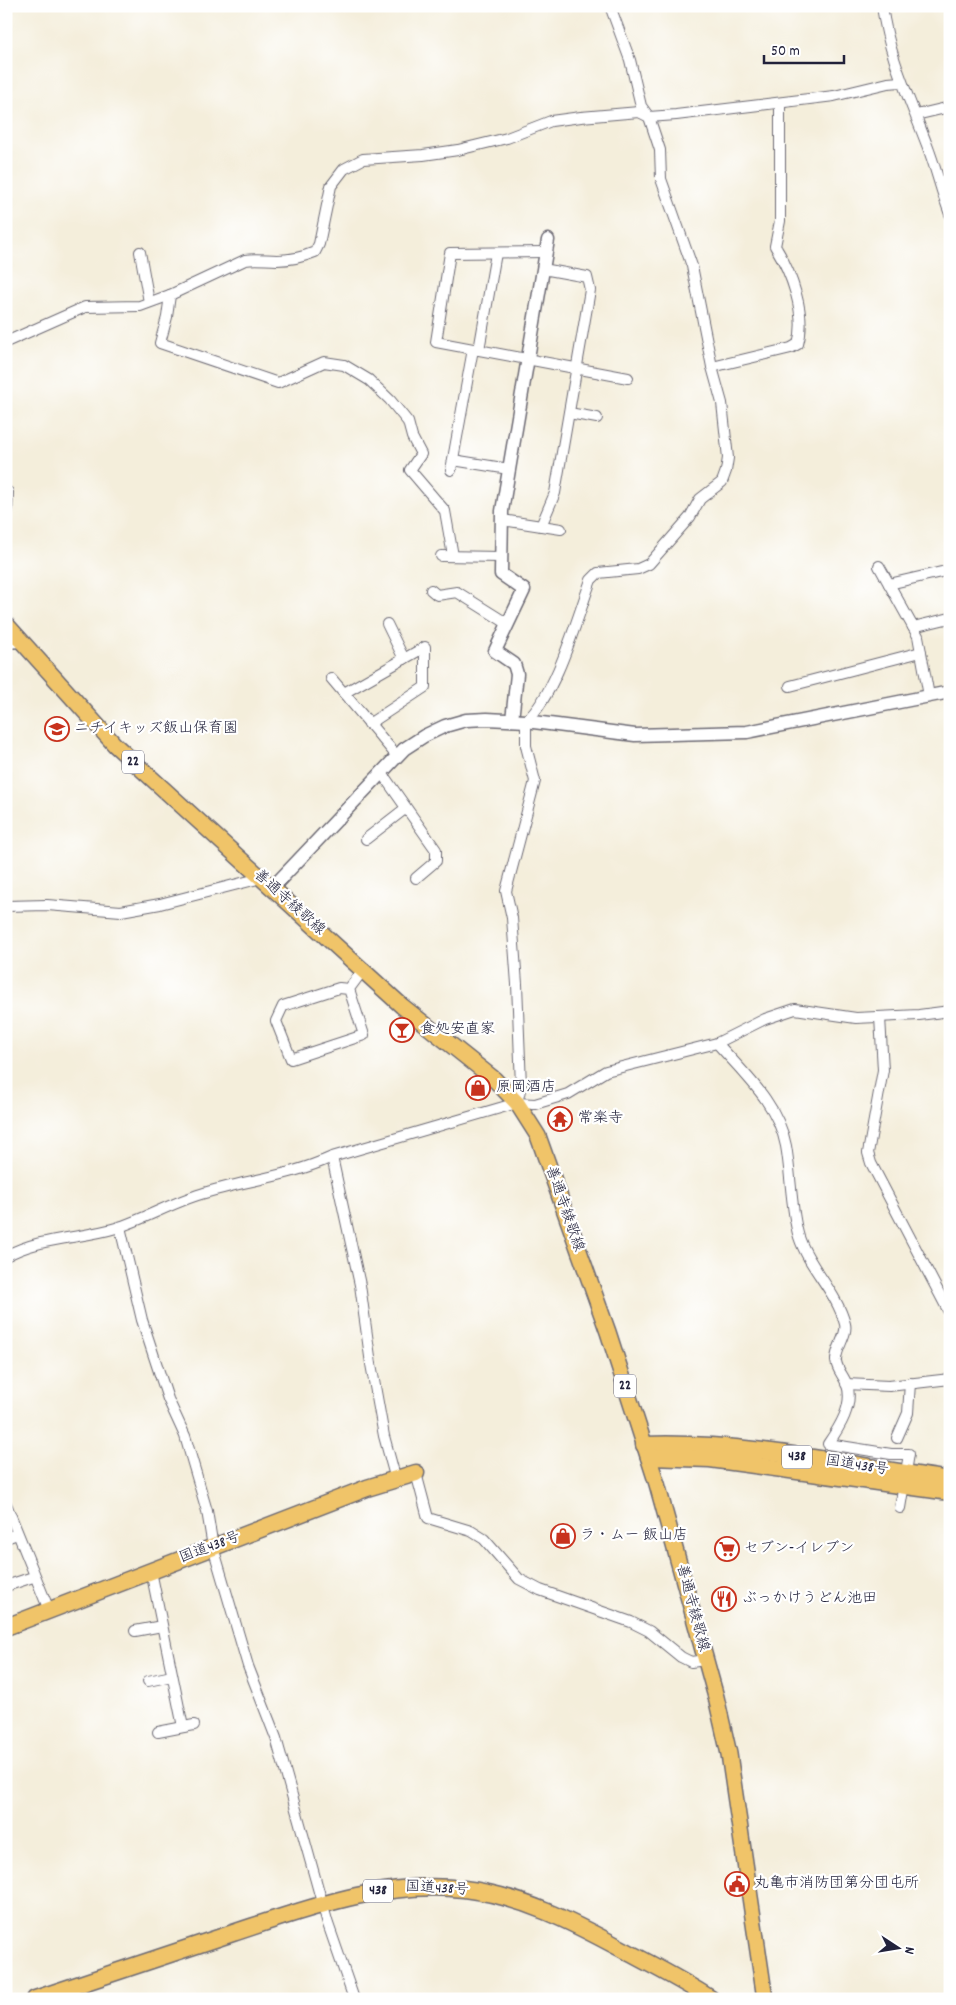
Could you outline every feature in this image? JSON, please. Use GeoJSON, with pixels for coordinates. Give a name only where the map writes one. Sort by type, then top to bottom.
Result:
{"type":"FeatureCollection","features":[{"type":"Feature","properties":{"kind":"highway","name":"国道438号"},"geometry":{"type":"LineString","coordinates":[[646,1451],[682,1444],[742,1449],[906,1479],[950,1492]]}},
{"type":"Feature","properties":{"kind":"highway","name":"国道438号"},"geometry":{"type":"LineString","coordinates":[[6,1627],[367,1488],[416,1473]]}},
{"type":"Feature","properties":{"kind":"highway","name":"国道438号"},"geometry":{"type":"LineString","coordinates":[[906,1479],[950,1480]]}},
{"type":"Feature","properties":{"kind":"highway","name":"国道438号"},"geometry":{"type":"LineString","coordinates":[[35,1999],[323,1903],[383,1890],[427,1886],[465,1889],[502,1896],[538,1907],[572,1922],[670,1974],[711,1999]]}},
{"type":"Feature","properties":{"kind":"main road","name":"善通寺綾歌線"},"geometry":{"type":"LineString","coordinates":[[6,624],[13,641],[115,745],[402,1006],[494,1078],[517,1103],[538,1136],[608,1332],[680,1563],[728,1754],[765,1999]]}},
{"type":"Feature","properties":{"kind":"street"},"geometry":{"type":"LineString","coordinates":[[882,6],[900,82],[916,116],[936,168],[950,214]]}},
{"type":"Feature","properties":{"kind":"street"},"geometry":{"type":"LineString","coordinates":[[517,1103],[521,1086],[517,984],[512,918],[506,891],[535,781],[526,746],[526,721],[535,713],[557,670],[591,580],[598,573],[638,569],[649,564],[690,517],[700,499],[722,482],[726,471],[727,438],[722,403],[712,368],[692,266],[661,180],[660,150],[649,117],[641,106],[630,60],[612,7]]}},
{"type":"Feature","properties":{"kind":"street"},"geometry":{"type":"LineString","coordinates":[[6,342],[84,307],[120,308],[170,295],[245,260],[253,258],[277,260],[304,256],[315,252],[319,244],[331,186],[344,169],[363,159],[423,156],[458,150],[507,138],[551,122],[581,117],[639,112],[649,117],[780,103],[834,96],[888,83],[900,82]]}},
{"type":"Feature","properties":{"kind":"street"},"geometry":{"type":"LineString","coordinates":[[712,368],[791,348],[798,344],[802,330],[786,264],[775,246],[780,221],[780,103]]}},
{"type":"Feature","properties":{"kind":"street"},"geometry":{"type":"LineString","coordinates":[[916,116],[950,107]]}},
{"type":"Feature","properties":{"kind":"street"},"geometry":{"type":"LineString","coordinates":[[512,720],[517,674],[514,664],[495,651],[524,590],[501,574],[502,520],[509,469],[528,359],[547,246],[496,253],[450,253],[436,342],[476,349],[528,359],[577,368],[628,378]]}},
{"type":"Feature","properties":{"kind":"street"},"geometry":{"type":"LineString","coordinates":[[140,252],[149,302]]}},
{"type":"Feature","properties":{"kind":"street"},"geometry":{"type":"LineString","coordinates":[[496,253],[452,465],[509,469]]}},
{"type":"Feature","properties":{"kind":"street"},"geometry":{"type":"LineString","coordinates":[[541,526],[555,493],[590,290],[587,277],[543,269]]}},
{"type":"Feature","properties":{"kind":"street"},"geometry":{"type":"LineString","coordinates":[[170,295],[167,317],[158,347],[219,358],[265,374],[278,383],[324,362],[344,365],[366,373],[401,406],[412,437],[421,454],[410,470],[445,511],[453,556]]}},
{"type":"Feature","properties":{"kind":"street"},"geometry":{"type":"LineString","coordinates":[[569,413],[597,418]]}},
{"type":"Feature","properties":{"kind":"street"},"geometry":{"type":"LineString","coordinates":[[7,499],[7,516]]}},
{"type":"Feature","properties":{"kind":"street"},"geometry":{"type":"LineString","coordinates":[[502,520],[561,529]]}},
{"type":"Feature","properties":{"kind":"street"},"geometry":{"type":"LineString","coordinates":[[441,556],[502,557]]}},
{"type":"Feature","properties":{"kind":"street"},"geometry":{"type":"LineString","coordinates":[[880,566],[918,636],[929,696]]}},
{"type":"Feature","properties":{"kind":"street"},"geometry":{"type":"LineString","coordinates":[[889,584],[950,570]]}},
{"type":"Feature","properties":{"kind":"street"},"geometry":{"type":"LineString","coordinates":[[432,590],[437,595],[457,592],[508,624]]}},
{"type":"Feature","properties":{"kind":"street"},"geometry":{"type":"LineString","coordinates":[[913,627],[950,618]]}},
{"type":"Feature","properties":{"kind":"street"},"geometry":{"type":"LineString","coordinates":[[387,624],[404,659]]}},
{"type":"Feature","properties":{"kind":"street"},"geometry":{"type":"LineString","coordinates":[[344,693],[425,647],[426,687],[370,724]]}},
{"type":"Feature","properties":{"kind":"street"},"geometry":{"type":"LineString","coordinates":[[790,686],[921,652]]}},
{"type":"Feature","properties":{"kind":"street"},"geometry":{"type":"LineString","coordinates":[[331,678],[397,756]]}},
{"type":"Feature","properties":{"kind":"street"},"geometry":{"type":"LineString","coordinates":[[6,906],[47,905],[121,910],[267,883],[397,756],[424,736],[444,726],[466,720],[526,721],[635,735],[747,732],[950,692]]}},
{"type":"Feature","properties":{"kind":"street"},"geometry":{"type":"LineString","coordinates":[[381,772],[436,850],[436,861],[416,878]]}},
{"type":"Feature","properties":{"kind":"street"},"geometry":{"type":"LineString","coordinates":[[366,839],[406,808]]}},
{"type":"Feature","properties":{"kind":"street"},"geometry":{"type":"LineString","coordinates":[[350,988],[363,970]]}},
{"type":"Feature","properties":{"kind":"street"},"geometry":{"type":"LineString","coordinates":[[339,988],[350,988],[364,1035],[291,1059],[276,1021],[284,1006],[339,988]]}},
{"type":"Feature","properties":{"kind":"street"},"geometry":{"type":"LineString","coordinates":[[6,1256],[61,1238],[120,1227],[179,1201],[303,1170],[332,1157],[517,1103],[535,1104],[568,1094],[606,1071],[717,1043],[765,1019],[795,1009],[850,1017],[950,1011]]}},
{"type":"Feature","properties":{"kind":"street"},"geometry":{"type":"LineString","coordinates":[[880,1016],[882,1070],[868,1153],[871,1163],[950,1314]]}},
{"type":"Feature","properties":{"kind":"street"},"geometry":{"type":"LineString","coordinates":[[717,1043],[757,1085],[774,1114],[786,1144],[798,1236],[839,1308],[846,1326],[836,1359],[838,1370],[846,1384],[849,1398],[843,1417],[828,1444],[891,1454],[908,1454],[906,1479],[900,1508]]}},
{"type":"Feature","properties":{"kind":"street"},"geometry":{"type":"LineString","coordinates":[[332,1157],[360,1285],[371,1364],[384,1436],[396,1480]]}},
{"type":"Feature","properties":{"kind":"street"},"geometry":{"type":"LineString","coordinates":[[120,1227],[142,1320],[168,1399],[185,1436],[248,1666],[276,1738],[323,1903],[354,1999]]}},
{"type":"Feature","properties":{"kind":"street"},"geometry":{"type":"LineString","coordinates":[[846,1384],[890,1386],[950,1379]]}},
{"type":"Feature","properties":{"kind":"street"},"geometry":{"type":"LineString","coordinates":[[897,1438],[908,1413],[910,1383]]}},
{"type":"Feature","properties":{"kind":"street"},"geometry":{"type":"LineString","coordinates":[[416,1473],[428,1518],[470,1531],[484,1539],[519,1579],[540,1590],[631,1622],[662,1640],[681,1657],[691,1662],[705,1660]]}},
{"type":"Feature","properties":{"kind":"street"},"geometry":{"type":"LineString","coordinates":[[6,1504],[33,1577],[48,1610]]}},
{"type":"Feature","properties":{"kind":"street"},"geometry":{"type":"LineString","coordinates":[[6,1538],[17,1534]]}},
{"type":"Feature","properties":{"kind":"street"},"geometry":{"type":"LineString","coordinates":[[151,1571],[183,1727]]}},
{"type":"Feature","properties":{"kind":"street"},"geometry":{"type":"LineString","coordinates":[[6,1586],[33,1577]]}},
{"type":"Feature","properties":{"kind":"street"},"geometry":{"type":"LineString","coordinates":[[135,1631],[162,1626]]}},
{"type":"Feature","properties":{"kind":"street"},"geometry":{"type":"LineString","coordinates":[[148,1681],[172,1676]]}},
{"type":"Feature","properties":{"kind":"street"},"geometry":{"type":"LineString","coordinates":[[158,1732],[194,1725]]}},
{"type":"Feature","properties":{"kind":"place","name":"ニチイキッズ飯山保育園"},"geometry":{"type":"Point","coordinates":[57,729]}},
{"type":"Feature","properties":{"kind":"place","name":"食処安直家"},"geometry":{"type":"Point","coordinates":[402,1030]}},
{"type":"Feature","properties":{"kind":"place","name":"原岡酒店"},"geometry":{"type":"Point","coordinates":[478,1088]}},
{"type":"Feature","properties":{"kind":"place","name":"常楽寺"},"geometry":{"type":"Point","coordinates":[560,1119]}},
{"type":"Feature","properties":{"kind":"place","name":"ラ・ムー 飯山店"},"geometry":{"type":"Point","coordinates":[563,1536]}},
{"type":"Feature","properties":{"kind":"place","name":"セブン-イレブン"},"geometry":{"type":"Point","coordinates":[727,1549]}},
{"type":"Feature","properties":{"kind":"place","name":"ぶっかけうどん池田"},"geometry":{"type":"Point","coordinates":[724,1599]}},
{"type":"Feature","properties":{"kind":"place","name":"丸亀市消防団第分団屯所"},"geometry":{"type":"Point","coordinates":[737,1884]}}]}
